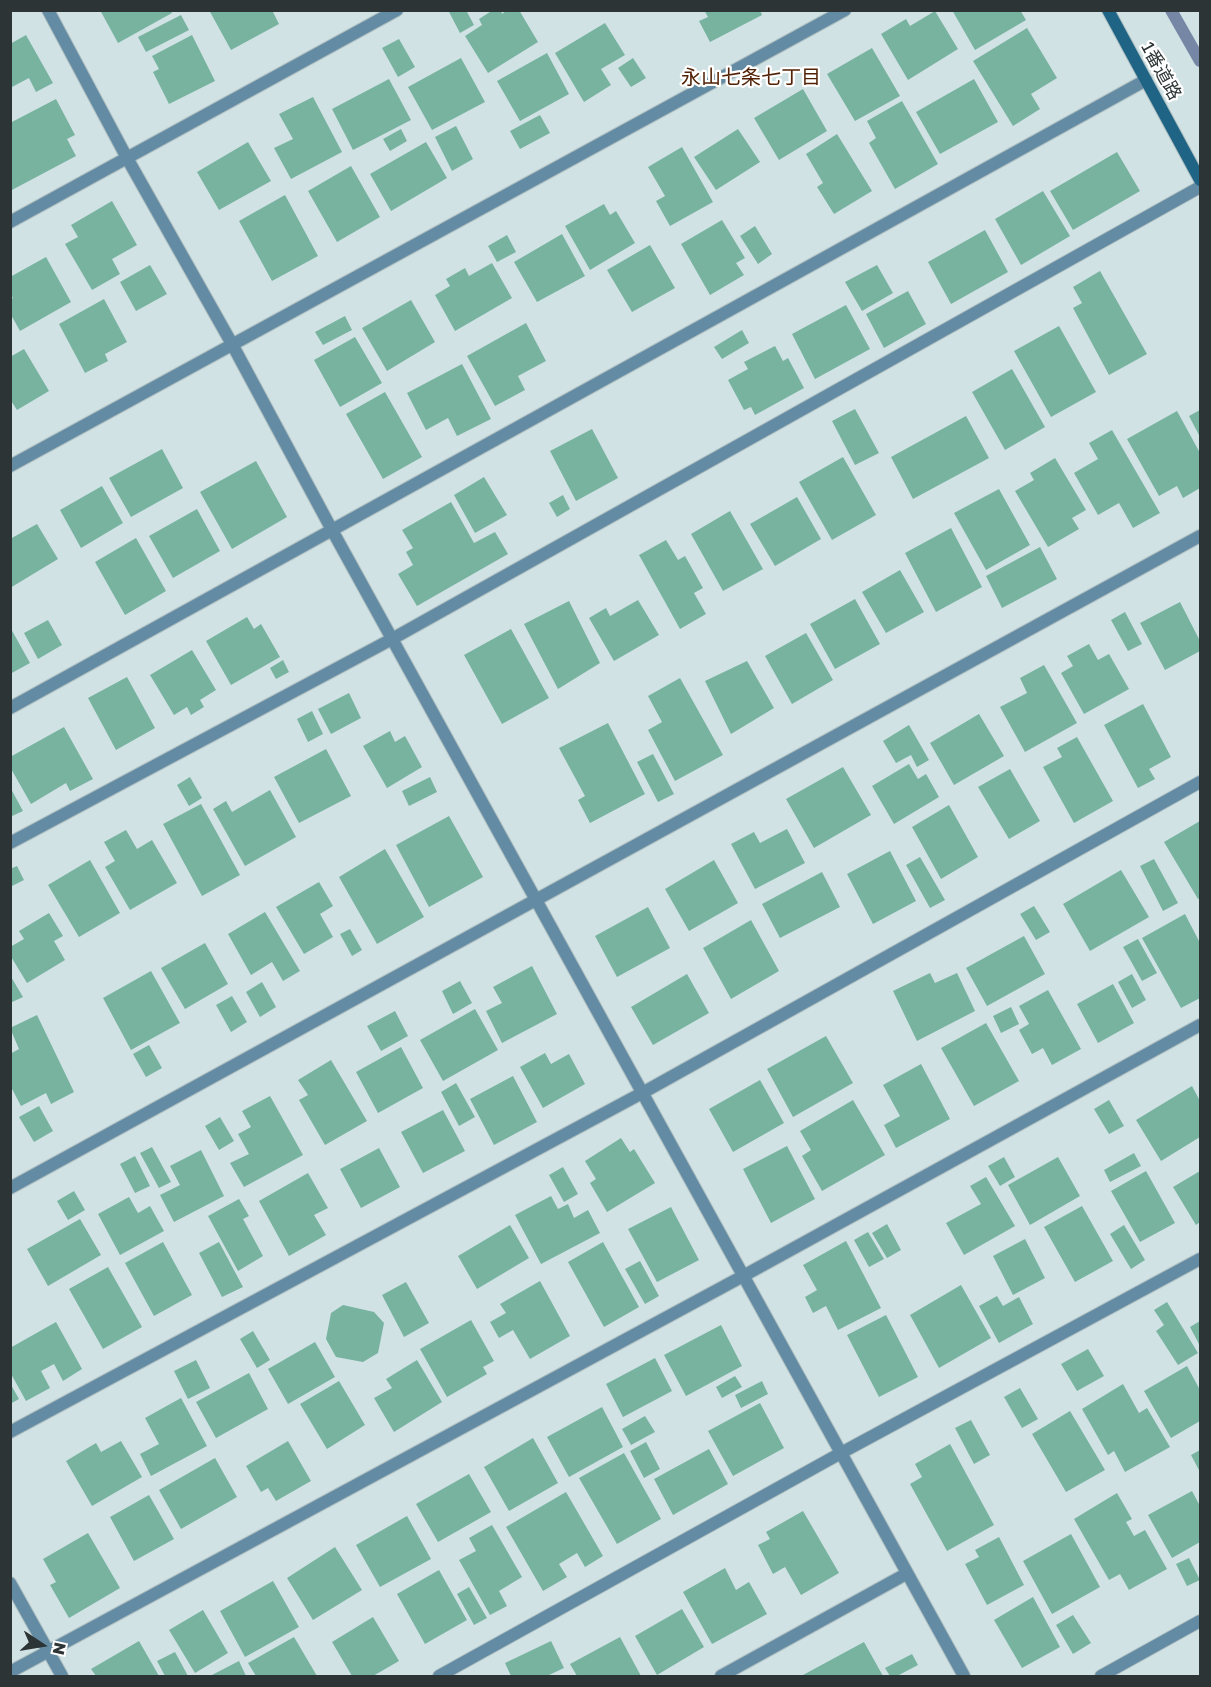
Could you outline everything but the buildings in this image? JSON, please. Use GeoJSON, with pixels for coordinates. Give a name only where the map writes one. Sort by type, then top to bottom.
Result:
{"type":"FeatureCollection","features":[{"type":"Feature","properties":{"kind":"street"},"geometry":{"type":"LineString","coordinates":[[48,10],[127,158],[232,344],[332,530],[745,1275],[964,1677]]}},
{"type":"Feature","properties":{"kind":"street"},"geometry":{"type":"LineString","coordinates":[[10,222],[397,10]]}},
{"type":"Feature","properties":{"kind":"street"},"geometry":{"type":"LineString","coordinates":[[10,466],[845,10]]}},
{"type":"Feature","properties":{"kind":"street","name":"1番道路"},"geometry":{"type":"LineString","coordinates":[[1108,10],[1200,180]]}},
{"type":"Feature","properties":{"kind":"street"},"geometry":{"type":"LineString","coordinates":[[10,708],[1146,80]]}},
{"type":"Feature","properties":{"kind":"street"},"geometry":{"type":"LineString","coordinates":[[10,843],[392,639],[1200,187]]}},
{"type":"Feature","properties":{"kind":"street"},"geometry":{"type":"LineString","coordinates":[[10,1188],[1200,536]]}},
{"type":"Feature","properties":{"kind":"street"},"geometry":{"type":"LineString","coordinates":[[10,1432],[644,1092],[1200,782]]}},
{"type":"Feature","properties":{"kind":"street"},"geometry":{"type":"LineString","coordinates":[[10,1672],[745,1275],[1200,1025]]}},
{"type":"Feature","properties":{"kind":"street"},"geometry":{"type":"LineString","coordinates":[[439,1677],[841,1453],[1200,1259]]}},
{"type":"Feature","properties":{"kind":"street"},"geometry":{"type":"LineString","coordinates":[[721,1677],[906,1574]]}},
{"type":"Feature","properties":{"kind":"street"},"geometry":{"type":"LineString","coordinates":[[10,1583],[62,1677]]}},
{"type":"Feature","properties":{"kind":"street"},"geometry":{"type":"LineString","coordinates":[[1101,1677],[1200,1621]]}},
{"type":"Feature","properties":{"kind":"waterway"},"geometry":{"type":"LineString","coordinates":[[1171,10],[1200,61]]}},
{"type":"Feature","properties":{"kind":"district","name":"永山七条七丁目"},"geometry":{"type":"Point","coordinates":[751,78]}}]}
